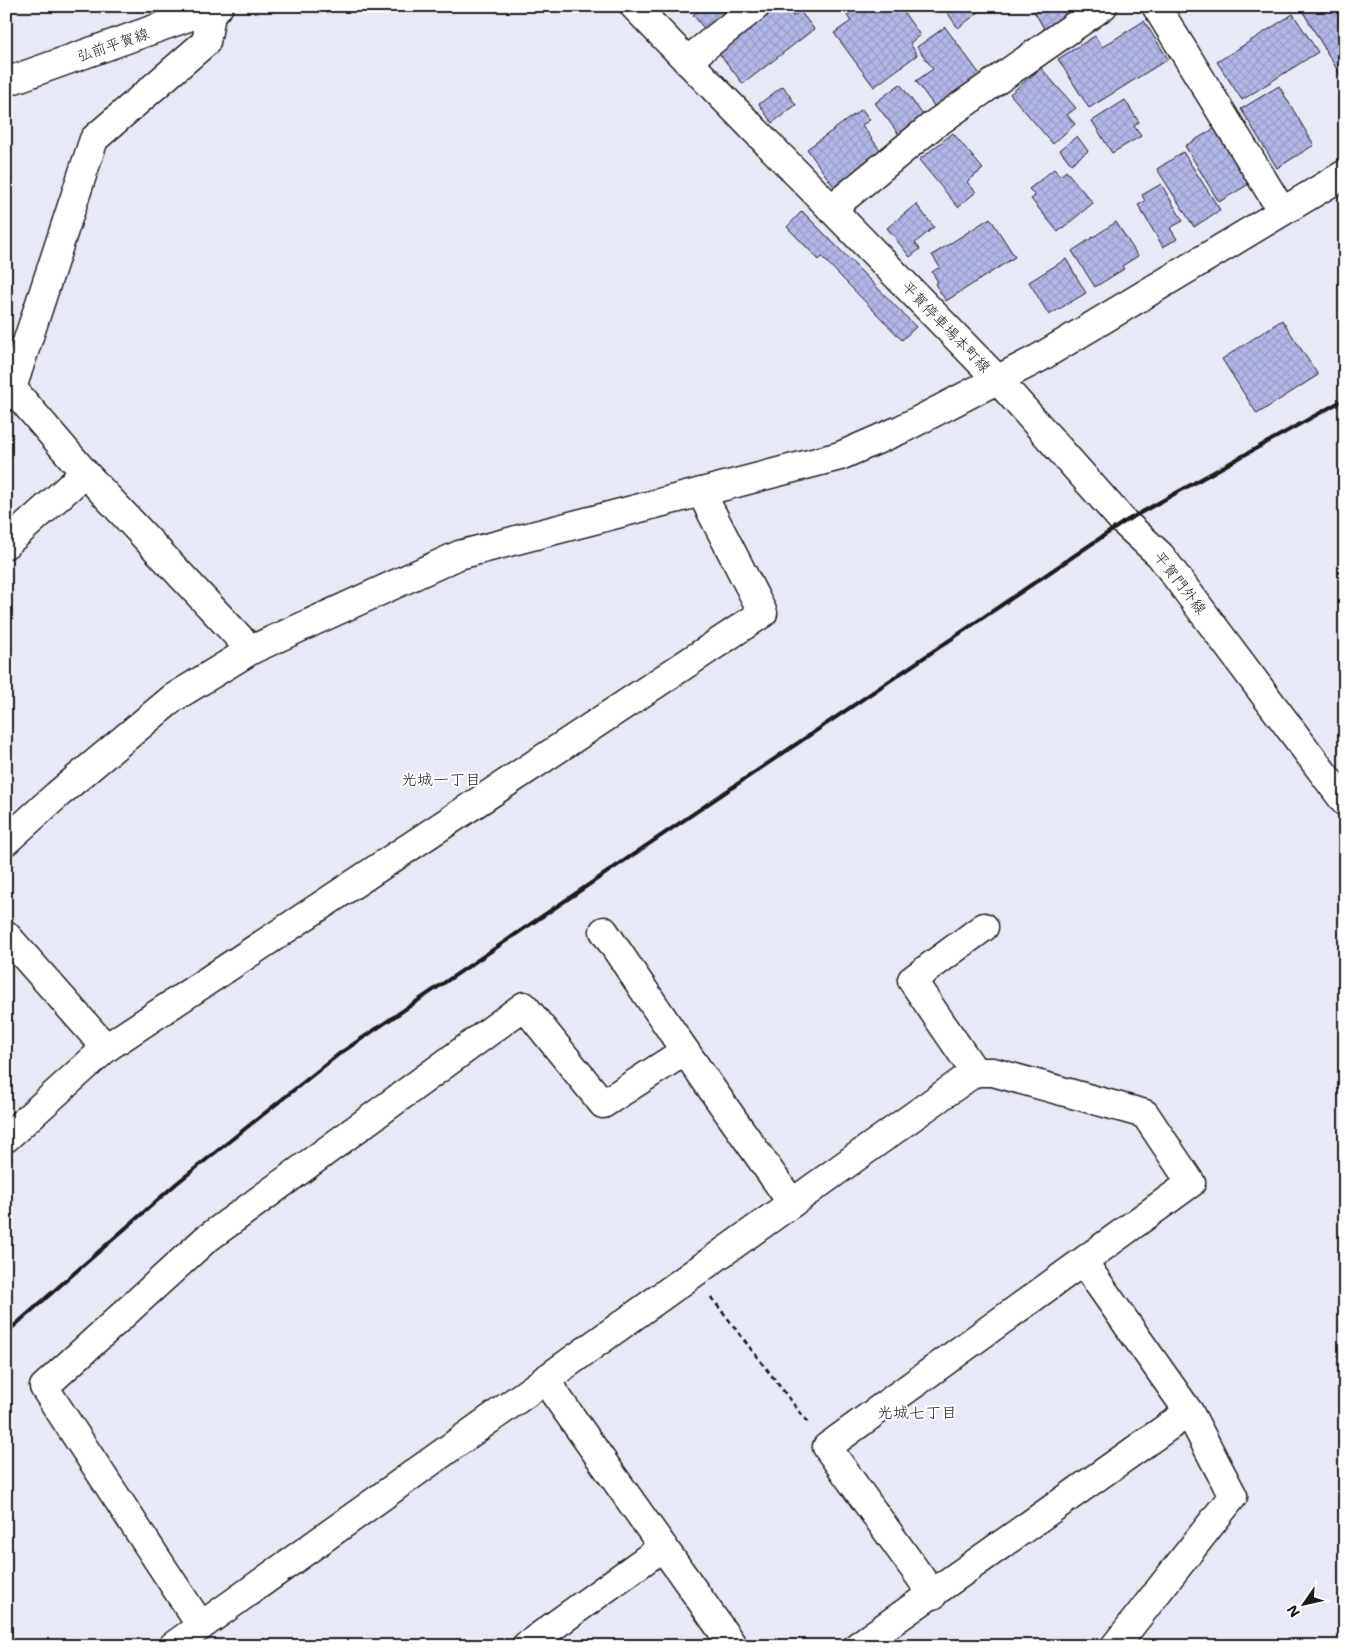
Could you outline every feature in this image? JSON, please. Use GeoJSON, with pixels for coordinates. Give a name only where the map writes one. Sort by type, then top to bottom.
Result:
{"type":"FeatureCollection","features":[{"type":"Feature","properties":{"kind":"street","name":"平賀停車場本町線"},"geometry":{"type":"LineString","coordinates":[[634,6],[997,379],[1038,358],[1345,174]]}},
{"type":"Feature","properties":{"kind":"street"},"geometry":{"type":"LineString","coordinates":[[687,61],[756,6]]}},
{"type":"Feature","properties":{"kind":"street"},"geometry":{"type":"LineString","coordinates":[[831,209],[932,126],[1103,6]]}},
{"type":"Feature","properties":{"kind":"street"},"geometry":{"type":"LineString","coordinates":[[1156,6],[1282,211]]}},
{"type":"Feature","properties":{"kind":"street"},"geometry":{"type":"LineString","coordinates":[[216,8],[206,42],[94,139],[12,388],[85,473],[250,650]]}},
{"type":"Feature","properties":{"kind":"street","name":"弘前平賀線"},"geometry":{"type":"LineString","coordinates":[[6,82],[216,8]]}},
{"type":"Feature","properties":{"kind":"street"},"geometry":{"type":"LineString","coordinates":[[6,841],[57,795],[173,698],[250,650],[459,555],[840,456],[902,429],[997,379]]}},
{"type":"Feature","properties":{"kind":"street","name":"平賀門外線"},"geometry":{"type":"LineString","coordinates":[[997,379],[1124,522],[1160,555],[1345,802]]}},
{"type":"Feature","properties":{"kind":"street"},"geometry":{"type":"LineString","coordinates":[[6,544],[85,473]]}},
{"type":"Feature","properties":{"kind":"street"},"geometry":{"type":"LineString","coordinates":[[6,1138],[106,1048],[763,613],[701,492]]}},
{"type":"Feature","properties":{"kind":"street"},"geometry":{"type":"LineString","coordinates":[[975,1072],[912,980],[984,928]]}},
{"type":"Feature","properties":{"kind":"street"},"geometry":{"type":"LineString","coordinates":[[604,931],[685,1051],[792,1203]]}},
{"type":"Feature","properties":{"kind":"street"},"geometry":{"type":"LineString","coordinates":[[6,935],[106,1048]]}},
{"type":"Feature","properties":{"kind":"street"},"geometry":{"type":"LineString","coordinates":[[201,1626],[44,1387],[205,1240],[524,1006],[604,1104],[685,1051]]}},
{"type":"Feature","properties":{"kind":"street"},"geometry":{"type":"LineString","coordinates":[[173,1646],[975,1072],[993,1072],[1145,1114],[1192,1184],[827,1447],[934,1595]]}},
{"type":"Feature","properties":{"kind":"street"},"geometry":{"type":"LineString","coordinates":[[1084,1263],[1189,1412],[1233,1496],[1115,1646]]}},
{"type":"Feature","properties":{"kind":"street"},"geometry":{"type":"LineString","coordinates":[[544,1380],[733,1646]]}},
{"type":"Feature","properties":{"kind":"street"},"geometry":{"type":"LineString","coordinates":[[858,1646],[934,1595],[1189,1412]]}},
{"type":"Feature","properties":{"kind":"street"},"geometry":{"type":"LineString","coordinates":[[526,1646],[663,1547]]}},
{"type":"Feature","properties":{"kind":"path"},"geometry":{"type":"LineString","coordinates":[[708,1293],[827,1447]]}},
{"type":"Feature","properties":{"kind":"building"},"geometry":{"type":"Polygon","coordinates":[[[703,6],[740,6],[708,33],[693,15],[703,6]]]}},
{"type":"Feature","properties":{"kind":"building"},"geometry":{"type":"Polygon","coordinates":[[[779,6],[785,6],[793,16],[800,11],[814,29],[743,84],[719,53],[779,6]]]}},
{"type":"Feature","properties":{"kind":"building"},"geometry":{"type":"Polygon","coordinates":[[[860,6],[886,6],[888,9],[892,6],[899,6],[920,35],[910,43],[917,55],[874,87],[834,33],[851,21],[847,16],[860,6]]]}},
{"type":"Feature","properties":{"kind":"building"},"geometry":{"type":"Polygon","coordinates":[[[943,6],[987,6],[958,28],[943,6]]]}},
{"type":"Feature","properties":{"kind":"building"},"geometry":{"type":"Polygon","coordinates":[[[1031,6],[1088,6],[1046,32],[1031,6]]]}},
{"type":"Feature","properties":{"kind":"building"},"geometry":{"type":"Polygon","coordinates":[[[1345,6],[1345,83],[1300,7],[1345,6]]]}},
{"type":"Feature","properties":{"kind":"building"},"geometry":{"type":"Polygon","coordinates":[[[1293,14],[1318,52],[1242,100],[1217,62],[1293,14]]]}},
{"type":"Feature","properties":{"kind":"building"},"geometry":{"type":"Polygon","coordinates":[[[1144,21],[1168,59],[1089,108],[1058,59],[1095,36],[1102,47],[1144,21]]]}},
{"type":"Feature","properties":{"kind":"building"},"geometry":{"type":"Polygon","coordinates":[[[945,27],[982,77],[937,110],[916,81],[933,69],[917,47],[945,27]]]}},
{"type":"Feature","properties":{"kind":"building"},"geometry":{"type":"Polygon","coordinates":[[[1041,68],[1076,108],[1067,115],[1075,124],[1053,144],[1010,94],[1041,68]]]}},
{"type":"Feature","properties":{"kind":"building"},"geometry":{"type":"Polygon","coordinates":[[[900,84],[926,119],[901,137],[875,103],[900,84]]]}},
{"type":"Feature","properties":{"kind":"building"},"geometry":{"type":"Polygon","coordinates":[[[783,86],[796,105],[772,123],[759,104],[783,86]]]}},
{"type":"Feature","properties":{"kind":"building"},"geometry":{"type":"Polygon","coordinates":[[[1279,86],[1314,145],[1277,168],[1241,109],[1279,86]]]}},
{"type":"Feature","properties":{"kind":"building"},"geometry":{"type":"Polygon","coordinates":[[[1125,100],[1139,122],[1134,126],[1141,136],[1112,153],[1092,121],[1125,100]]]}},
{"type":"Feature","properties":{"kind":"building"},"geometry":{"type":"Polygon","coordinates":[[[862,109],[870,120],[862,125],[882,153],[834,187],[807,149],[862,109]]]}},
{"type":"Feature","properties":{"kind":"building"},"geometry":{"type":"Polygon","coordinates":[[[1215,128],[1249,184],[1219,202],[1185,146],[1215,128]]]}},
{"type":"Feature","properties":{"kind":"building"},"geometry":{"type":"Polygon","coordinates":[[[953,133],[983,169],[967,182],[976,192],[958,207],[919,160],[953,133]]]}},
{"type":"Feature","properties":{"kind":"building"},"geometry":{"type":"Polygon","coordinates":[[[1077,136],[1088,151],[1071,164],[1060,150],[1077,136]]]}},
{"type":"Feature","properties":{"kind":"building"},"geometry":{"type":"Polygon","coordinates":[[[1183,152],[1220,210],[1194,227],[1157,169],[1183,152]]]}},
{"type":"Feature","properties":{"kind":"building"},"geometry":{"type":"Polygon","coordinates":[[[1054,169],[1060,176],[1066,171],[1093,203],[1058,232],[1031,199],[1035,196],[1029,189],[1054,169]]]}},
{"type":"Feature","properties":{"kind":"building"},"geometry":{"type":"Polygon","coordinates":[[[1161,184],[1183,221],[1170,228],[1177,239],[1163,247],[1138,205],[1145,201],[1142,195],[1161,184]]]}},
{"type":"Feature","properties":{"kind":"building"},"geometry":{"type":"Polygon","coordinates":[[[916,204],[934,227],[915,243],[920,249],[910,257],[887,228],[916,204]]]}},
{"type":"Feature","properties":{"kind":"building"},"geometry":{"type":"Polygon","coordinates":[[[802,211],[916,327],[902,340],[822,257],[819,260],[787,227],[802,211]]]}},
{"type":"Feature","properties":{"kind":"building"},"geometry":{"type":"Polygon","coordinates":[[[990,218],[1015,257],[946,301],[935,284],[938,282],[932,272],[940,267],[932,255],[990,218]]]}},
{"type":"Feature","properties":{"kind":"building"},"geometry":{"type":"Polygon","coordinates":[[[1116,222],[1138,256],[1122,266],[1124,269],[1095,287],[1072,251],[1116,222]]]}},
{"type":"Feature","properties":{"kind":"building"},"geometry":{"type":"Polygon","coordinates":[[[1066,259],[1086,293],[1049,315],[1029,282],[1066,259]]]}},
{"type":"Feature","properties":{"kind":"building"},"geometry":{"type":"Polygon","coordinates":[[[1282,320],[1318,375],[1257,414],[1222,359],[1282,320]]]}},
{"type":"Feature","properties":{"kind":"railway"},"geometry":{"type":"LineString","coordinates":[[6,1333],[177,1183],[339,1054],[1124,522],[1345,399]]}},
{"type":"Feature","properties":{"kind":"district","name":"光城一丁目"},"geometry":{"type":"Point","coordinates":[441,779]}},
{"type":"Feature","properties":{"kind":"district","name":"光城七丁目"},"geometry":{"type":"Point","coordinates":[917,1412]}}]}
